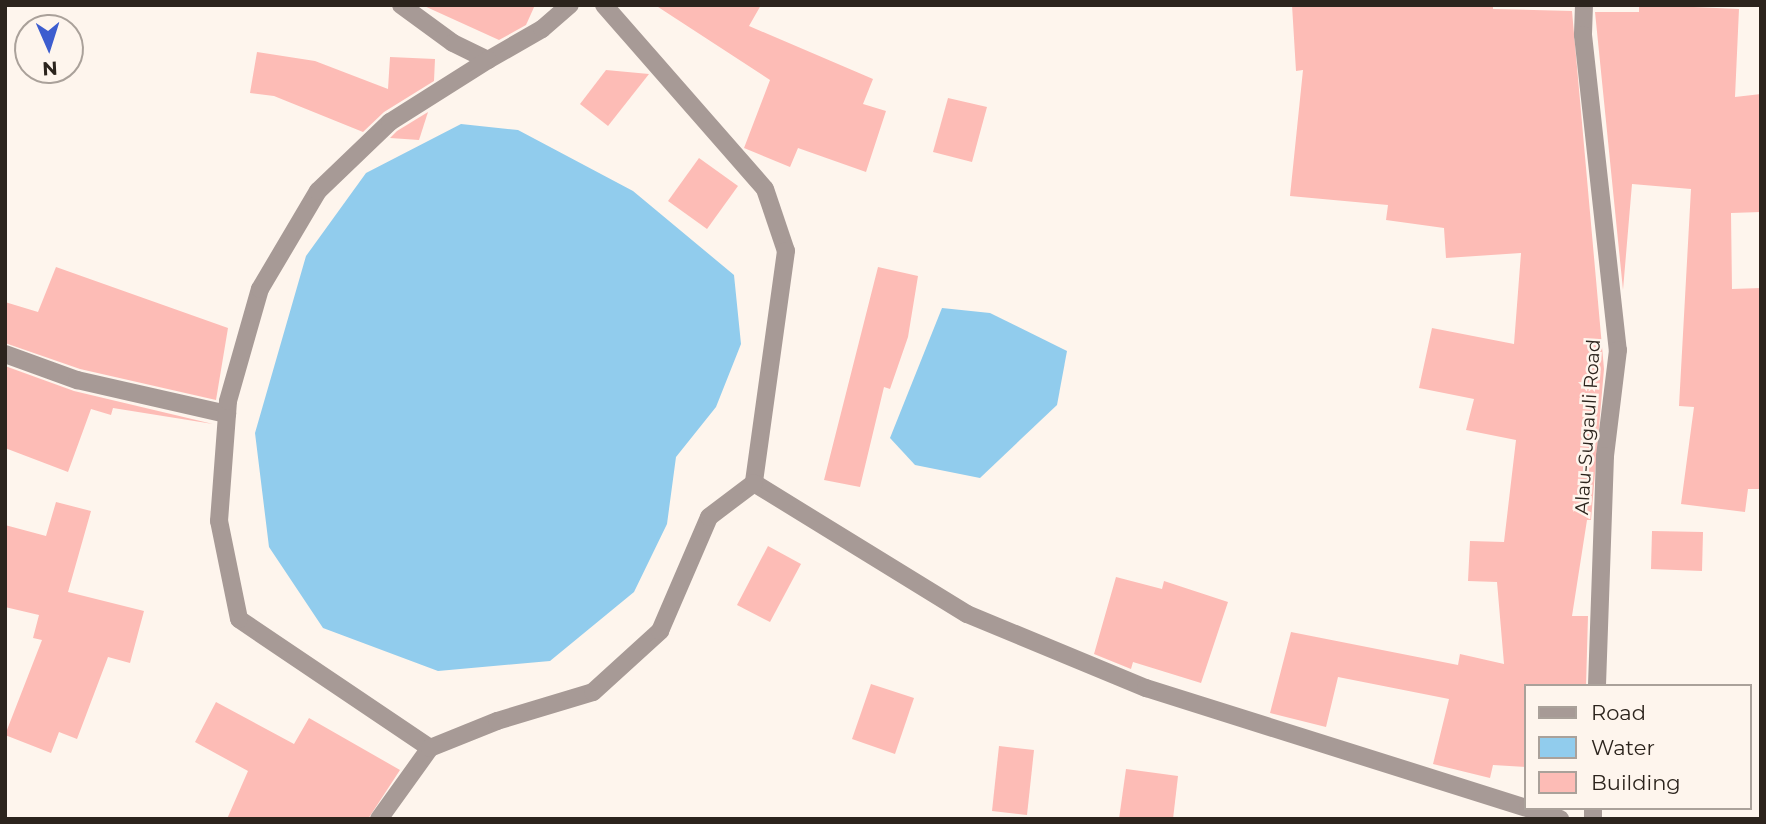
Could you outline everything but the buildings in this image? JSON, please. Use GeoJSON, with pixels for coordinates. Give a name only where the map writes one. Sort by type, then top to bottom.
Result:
{"type":"FeatureCollection","features":[{"type":"Feature","properties":{"kind":"street"},"geometry":{"type":"LineString","coordinates":[[401,5],[453,43],[488,60]]}},
{"type":"Feature","properties":{"kind":"street"},"geometry":{"type":"LineString","coordinates":[[430,747],[239,619],[219,521],[227,414],[260,289],[318,191],[390,122],[542,29],[570,5]]}},
{"type":"Feature","properties":{"kind":"street"},"geometry":{"type":"LineString","coordinates":[[379,819],[430,747],[496,721],[593,692],[660,631],[709,517],[754,483],[786,251],[765,189],[604,5]]}},
{"type":"Feature","properties":{"kind":"street","name":"Alau-Sugauli Road"},"geometry":{"type":"LineString","coordinates":[[1584,5],[1583,36],[1618,350],[1605,456],[1597,684]]}},
{"type":"Feature","properties":{"kind":"street"},"geometry":{"type":"LineString","coordinates":[[5,354],[77,380],[227,414]]}},
{"type":"Feature","properties":{"kind":"street"},"geometry":{"type":"LineString","coordinates":[[754,483],[967,614],[1146,688],[1524,807]]}},
{"type":"Feature","properties":{"kind":"street"},"geometry":{"type":"LineString","coordinates":[[1533,810],[1560,819]]}},
{"type":"Feature","properties":{"kind":"water"},"geometry":{"type":"Polygon","coordinates":[[[461,124],[518,130],[633,191],[734,275],[741,344],[716,407],[676,457],[667,524],[634,592],[550,661],[438,671],[323,628],[269,547],[255,433],[306,256],[366,173],[461,124]]]}},
{"type":"Feature","properties":{"kind":"water"},"geometry":{"type":"Polygon","coordinates":[[[942,308],[990,313],[1067,351],[1057,405],[980,478],[915,465],[890,438],[942,308]]]}}]}
